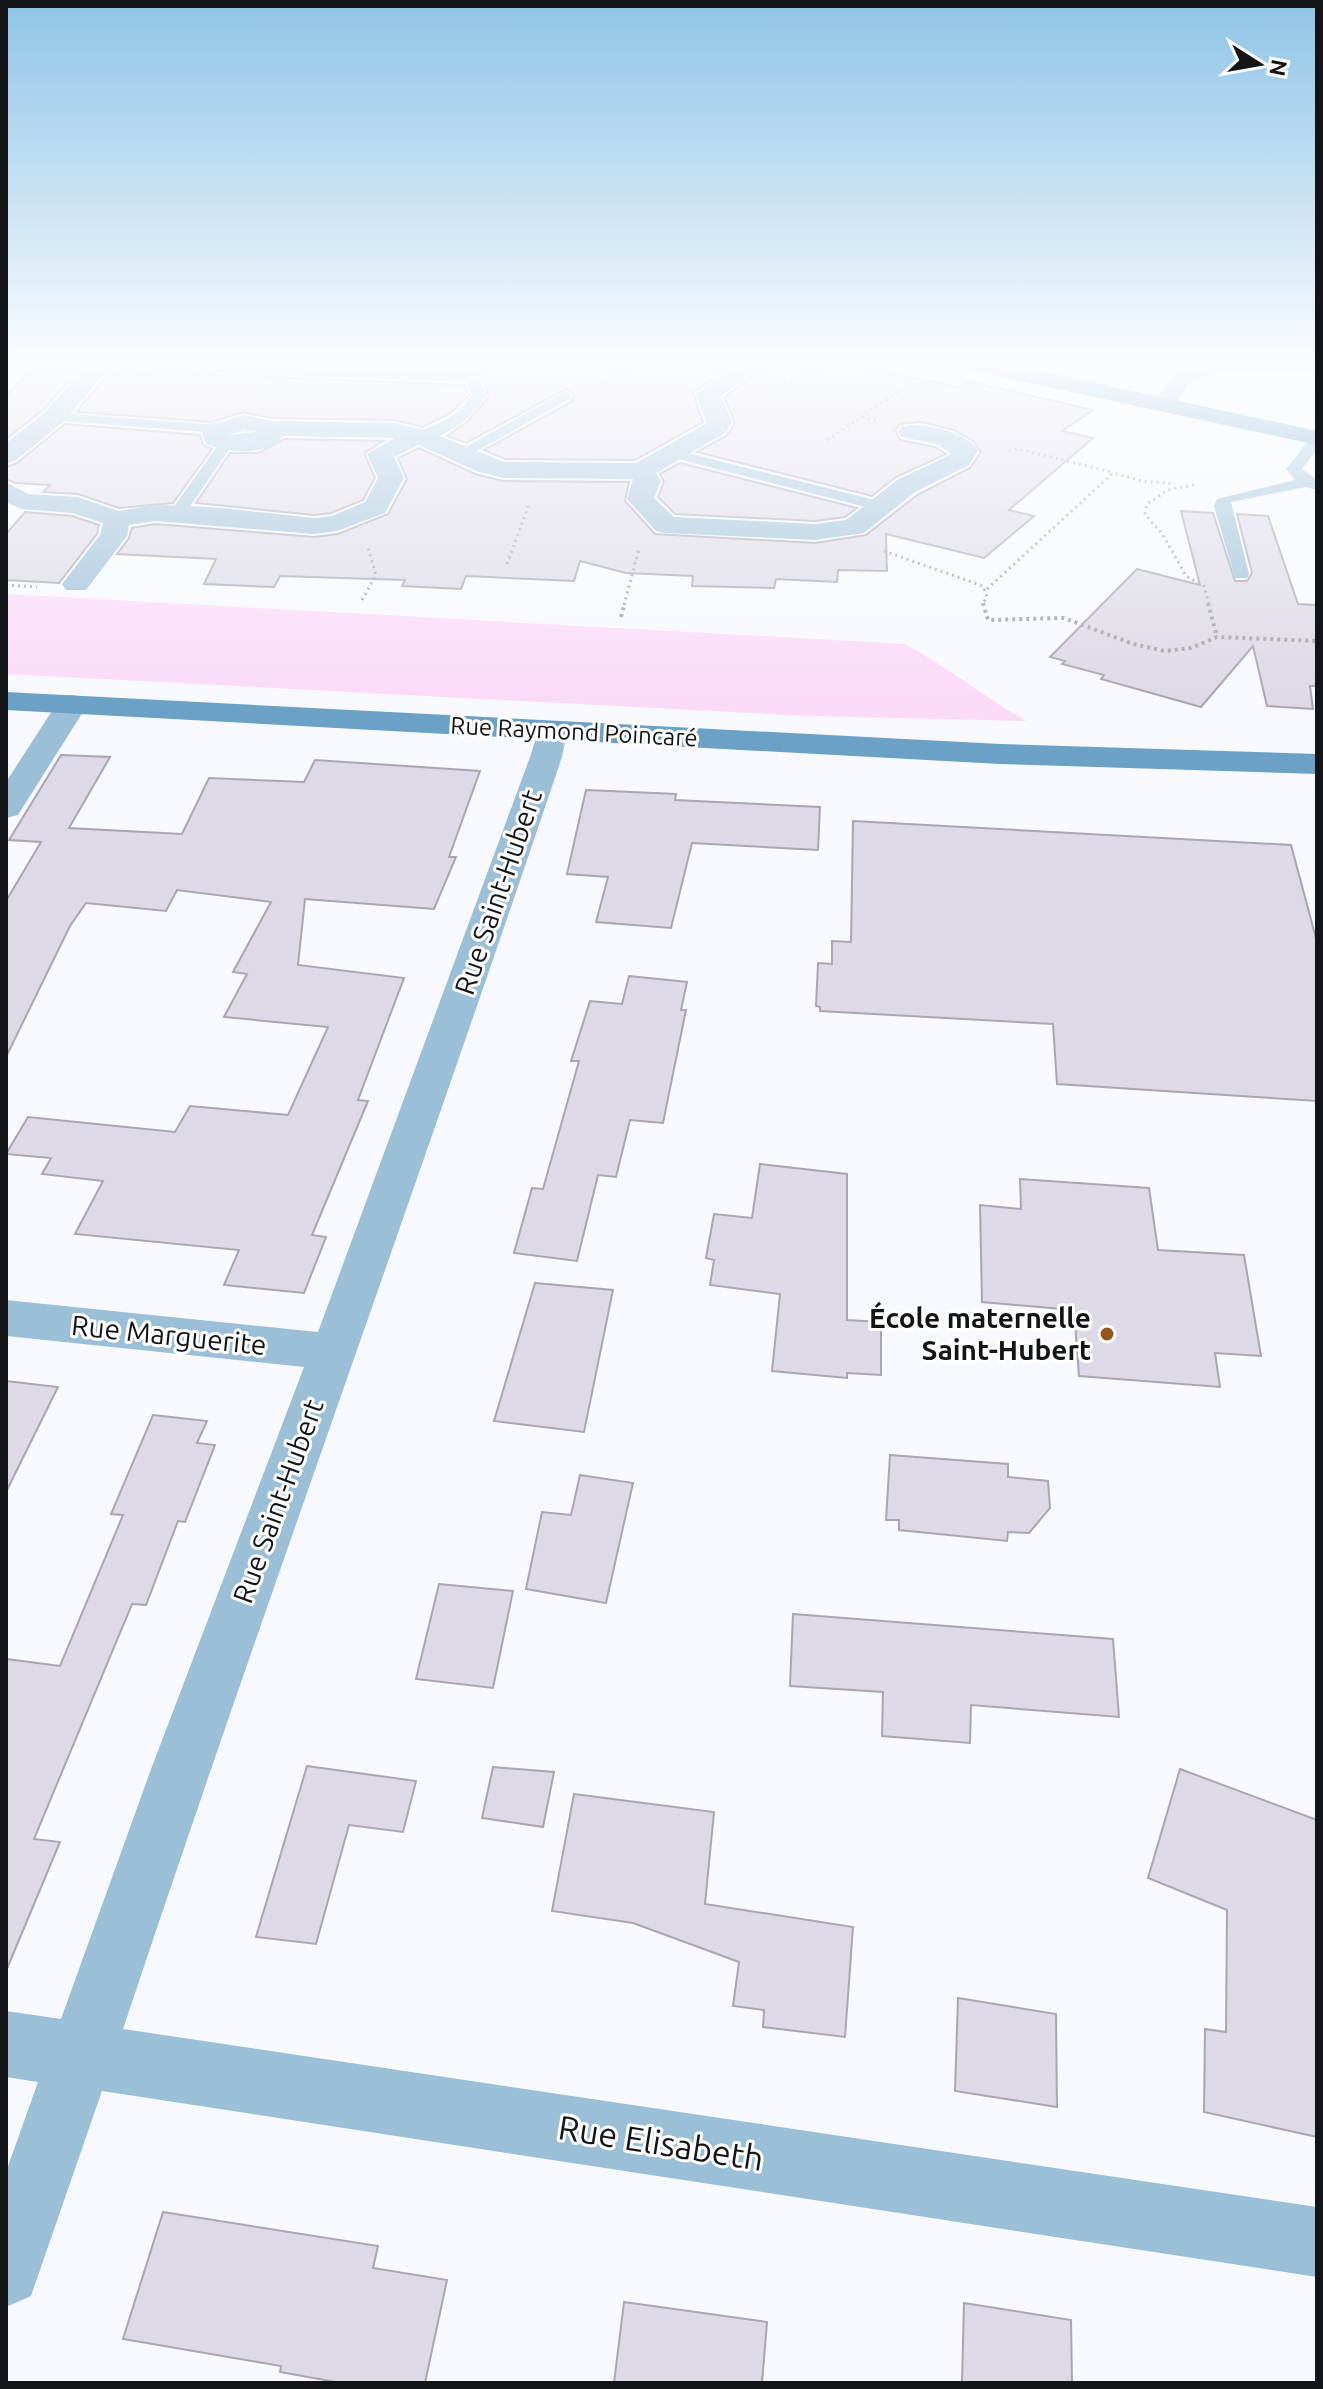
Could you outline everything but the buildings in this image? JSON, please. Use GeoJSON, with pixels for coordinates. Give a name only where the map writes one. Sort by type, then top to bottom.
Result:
{"type":"FeatureCollection","features":[{"type":"Feature","properties":{"kind":"main road","name":"Rue Raymond Poincaré"},"geometry":{"type":"LineString","coordinates":[[6,701],[551,732],[1142,760],[1317,764]]}},
{"type":"Feature","properties":{"kind":"main road","name":"Rue Raymond Poincaré"},"geometry":{"type":"LineString","coordinates":[[1142,760],[1317,777]]}},
{"type":"Feature","properties":{"kind":"street"},"geometry":{"type":"LineString","coordinates":[[6,490],[21,501],[77,505],[117,519],[155,513],[237,517],[288,526],[333,524],[376,507],[391,478],[389,474]]}},
{"type":"Feature","properties":{"kind":"street"},"geometry":{"type":"LineString","coordinates":[[643,474],[648,481],[640,499],[666,525],[815,532],[854,527],[915,481],[929,474]]}},
{"type":"Feature","properties":{"kind":"street"},"geometry":{"type":"LineString","coordinates":[[76,584],[113,536],[117,519]]}},
{"type":"Feature","properties":{"kind":"street"},"geometry":{"type":"LineString","coordinates":[[6,808],[72,704]]}},
{"type":"Feature","properties":{"kind":"street","name":"Rue Saint-Hubert"},"geometry":{"type":"LineString","coordinates":[[6,2271],[83,2057],[179,1772],[405,1160],[546,757],[551,732]]}},
{"type":"Feature","properties":{"kind":"street","name":"Rue Marguerite"},"geometry":{"type":"LineString","coordinates":[[6,1318],[332,1352]]}},
{"type":"Feature","properties":{"kind":"street","name":"Rue Elisabeth"},"geometry":{"type":"LineString","coordinates":[[6,2044],[1317,2242]]}},
{"type":"Feature","properties":{"kind":"lane"},"geometry":{"type":"LineString","coordinates":[[183,505],[201,474]]}},
{"type":"Feature","properties":{"kind":"lane"},"geometry":{"type":"LineString","coordinates":[[756,474],[881,506]]}},
{"type":"Feature","properties":{"kind":"lane"},"geometry":{"type":"LineString","coordinates":[[1241,574],[1222,506],[1230,498],[1312,484]]}},
{"type":"Feature","properties":{"kind":"path"},"geometry":{"type":"LineString","coordinates":[[1111,474],[987,589],[987,597],[981,606],[988,620],[1038,616],[1064,618],[1133,644],[1165,651],[1191,648],[1217,637],[1317,641]]}},
{"type":"Feature","properties":{"kind":"path"},"geometry":{"type":"LineString","coordinates":[[1118,474],[1142,481],[1210,487],[1230,498]]}},
{"type":"Feature","properties":{"kind":"path"},"geometry":{"type":"LineString","coordinates":[[1182,485],[1147,504],[1145,514],[1150,524],[1163,535],[1186,576],[1204,586],[1217,637]]}},
{"type":"Feature","properties":{"kind":"path"},"geometry":{"type":"LineString","coordinates":[[507,564],[533,491]]}},
{"type":"Feature","properties":{"kind":"path"},"geometry":{"type":"LineString","coordinates":[[333,524],[367,540],[370,565],[376,575],[362,600]]}},
{"type":"Feature","properties":{"kind":"path"},"geometry":{"type":"LineString","coordinates":[[621,617],[637,551],[666,525]]}},
{"type":"Feature","properties":{"kind":"path"},"geometry":{"type":"LineString","coordinates":[[854,527],[881,550],[987,589]]}},
{"type":"Feature","properties":{"kind":"shaded area"},"geometry":{"type":"Polygon","coordinates":[[[6,594],[905,644],[1026,721],[807,716],[6,674],[6,594]]]}},
{"type":"Feature","properties":{"kind":"place","name":"École maternelle Saint-Hubert"},"geometry":{"type":"Point","coordinates":[1107,1334]}}]}
